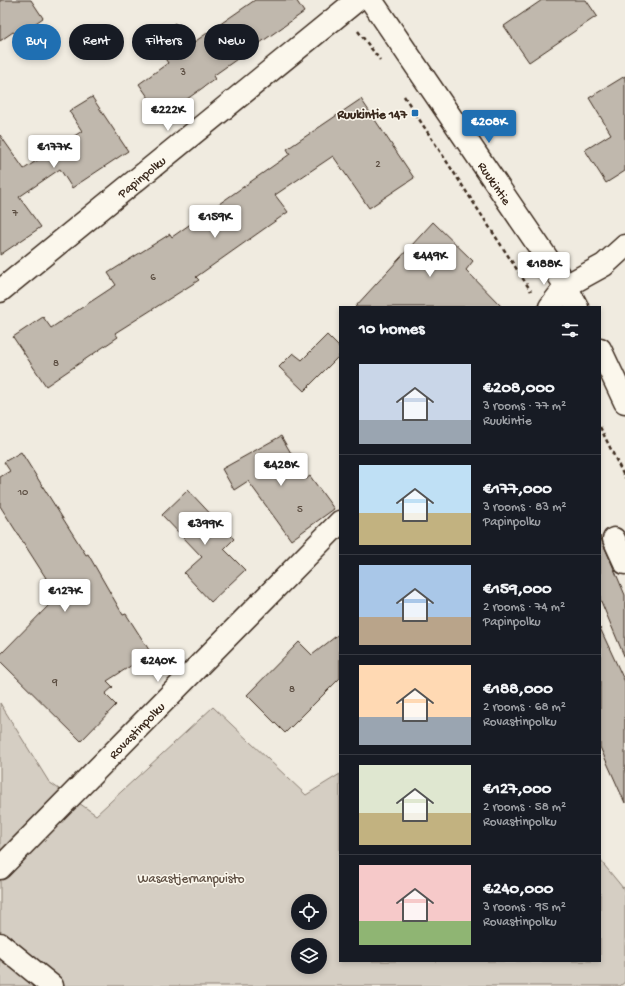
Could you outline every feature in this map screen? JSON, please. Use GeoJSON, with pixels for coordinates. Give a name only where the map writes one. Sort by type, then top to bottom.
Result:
{"type":"FeatureCollection","features":[{"type":"Feature","properties":{"kind":"street","name":"Ruukintie"},"geometry":{"type":"LineString","coordinates":[[370,0],[566,286],[576,306]]}},
{"type":"Feature","properties":{"kind":"street","name":"Papinpolku"},"geometry":{"type":"LineString","coordinates":[[0,292],[350,6]]}},
{"type":"Feature","properties":{"kind":"street"},"geometry":{"type":"LineString","coordinates":[[551,306],[566,286],[604,265],[625,246]]}},
{"type":"Feature","properties":{"kind":"street"},"geometry":{"type":"LineString","coordinates":[[601,351],[625,402]]}},
{"type":"Feature","properties":{"kind":"street","name":"Rovastinpolku"},"geometry":{"type":"LineString","coordinates":[[0,868],[339,523]]}},
{"type":"Feature","properties":{"kind":"street"},"geometry":{"type":"LineString","coordinates":[[614,539],[625,563]]}},
{"type":"Feature","properties":{"kind":"street"},"geometry":{"type":"LineString","coordinates":[[0,944],[52,986]]}},
{"type":"Feature","properties":{"kind":"path"},"geometry":{"type":"LineString","coordinates":[[350,6],[382,63]]}},
{"type":"Feature","properties":{"kind":"path"},"geometry":{"type":"LineString","coordinates":[[403,94],[532,294]]}},
{"type":"Feature","properties":{"kind":"path"},"geometry":{"type":"LineString","coordinates":[[601,428],[625,478]]}},
{"type":"Feature","properties":{"kind":"green space","name":"Wasastjernanpuisto"},"geometry":{"type":"Polygon","coordinates":[[[0,703],[49,782],[96,815],[213,707],[306,795],[339,775],[339,962],[601,962],[601,861],[623,888],[625,887],[625,982],[620,986],[0,986],[0,703]]]}},
{"type":"Feature","properties":{"kind":"building"},"geometry":{"type":"Polygon","coordinates":[[[0,0],[31,0],[43,18],[34,24],[12,24],[12,33],[0,41],[0,0]]]}},
{"type":"Feature","properties":{"kind":"building"},"geometry":{"type":"Polygon","coordinates":[[[255,0],[296,0],[304,12],[259,44],[259,24],[220,24],[255,0]]]}},
{"type":"Feature","properties":{"kind":"building"},"geometry":{"type":"Polygon","coordinates":[[[542,0],[586,0],[597,16],[529,62],[504,26],[542,0]]]}},
{"type":"Feature","properties":{"kind":"building"},"geometry":{"type":"Polygon","coordinates":[[[204,35],[204,60],[236,60],[213,76],[215,79],[162,117],[139,84],[168,63],[166,60],[196,60],[196,41],[204,35]]]}},
{"type":"Feature","properties":{"kind":"building"},"geometry":{"type":"Polygon","coordinates":[[[625,76],[625,171],[606,183],[585,150],[611,134],[589,98],[625,76]]]}},
{"type":"Feature","properties":{"kind":"building"},"geometry":{"type":"Polygon","coordinates":[[[92,97],[128,151],[72,188],[60,169],[19,197],[41,227],[0,255],[0,135],[24,169],[82,131],[69,111],[92,97]]]}},
{"type":"Feature","properties":{"kind":"building"},"geometry":{"type":"Polygon","coordinates":[[[361,99],[414,178],[369,208],[333,156],[275,195],[288,212],[196,277],[199,280],[115,333],[118,337],[46,386],[13,337],[43,317],[51,328],[116,285],[108,273],[170,234],[172,237],[290,154],[287,149],[361,99]]]}},
{"type":"Feature","properties":{"kind":"building"},"geometry":{"type":"Polygon","coordinates":[[[433,222],[473,261],[466,270],[501,306],[356,306],[433,222]]]}},
{"type":"Feature","properties":{"kind":"building"},"geometry":{"type":"Polygon","coordinates":[[[327,335],[339,347],[339,356],[304,391],[279,367],[293,353],[302,360],[327,335]]]}},
{"type":"Feature","properties":{"kind":"building"},"geometry":{"type":"Polygon","coordinates":[[[281,436],[306,479],[310,476],[334,509],[291,540],[248,481],[234,490],[222,469],[281,436]]]}},
{"type":"Feature","properties":{"kind":"building"},"geometry":{"type":"Polygon","coordinates":[[[21,452],[86,555],[88,554],[123,615],[126,614],[151,653],[107,681],[113,687],[105,694],[116,705],[81,741],[0,661],[0,655],[52,602],[40,582],[46,578],[0,506],[0,477],[10,471],[4,462],[21,452]]]}},
{"type":"Feature","properties":{"kind":"building"},"geometry":{"type":"Polygon","coordinates":[[[188,490],[234,539],[224,549],[245,570],[211,602],[184,573],[202,557],[162,515],[188,490]]]}},
{"type":"Feature","properties":{"kind":"building"},"geometry":{"type":"Polygon","coordinates":[[[601,538],[625,595],[625,658],[601,601],[601,538]]]}},
{"type":"Feature","properties":{"kind":"building"},"geometry":{"type":"Polygon","coordinates":[[[601,630],[625,682],[625,803],[601,749],[601,630]]]}},
{"type":"Feature","properties":{"kind":"building"},"geometry":{"type":"Polygon","coordinates":[[[339,634],[339,679],[285,733],[247,695],[299,642],[312,655],[339,634]]]}},
{"type":"Feature","properties":{"kind":"place","name":"Ruukintie 147"},"geometry":{"type":"Point","coordinates":[415,113]}}]}
